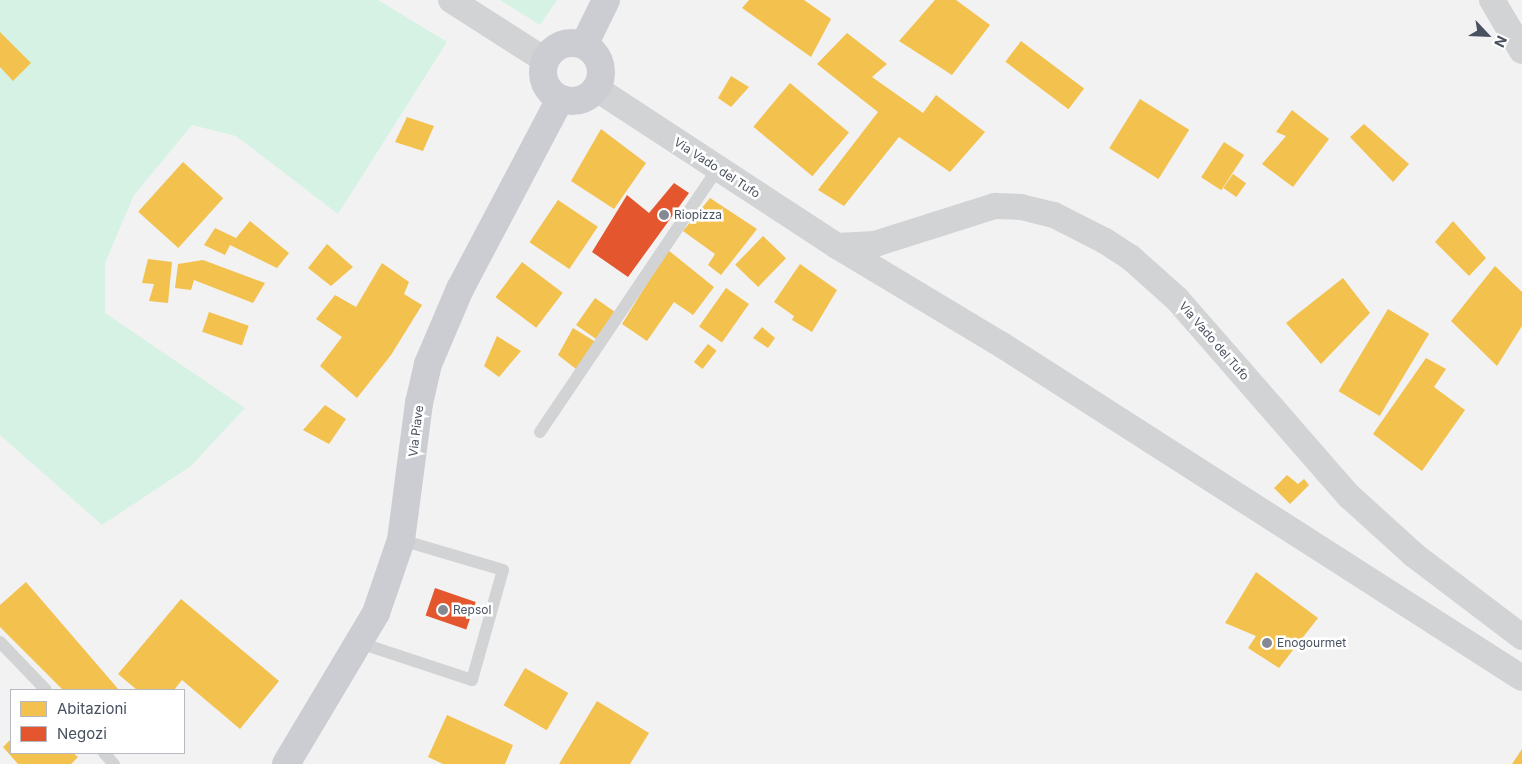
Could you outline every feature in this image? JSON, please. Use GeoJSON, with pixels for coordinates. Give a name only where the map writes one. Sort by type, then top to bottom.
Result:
{"type":"FeatureCollection","features":[{"type":"Feature","properties":{"kind":"main road"},"geometry":{"type":"LineString","coordinates":[[584,45],[606,0]]}},
{"type":"Feature","properties":{"kind":"main road"},"geometry":{"type":"LineString","coordinates":[[576,42],[584,45],[597,56],[601,64],[601,81],[597,89],[580,101],[560,99],[547,87],[543,69],[545,60],[558,46],[576,42]]}},
{"type":"Feature","properties":{"kind":"main road","name":"Via Piave"},"geometry":{"type":"LineString","coordinates":[[286,764],[360,643],[376,613],[401,540],[420,403],[428,364],[460,289],[560,99]]}},
{"type":"Feature","properties":{"kind":"street"},"geometry":{"type":"LineString","coordinates":[[451,0],[545,60]]}},
{"type":"Feature","properties":{"kind":"street"},"geometry":{"type":"LineString","coordinates":[[1492,0],[1522,51]]}},
{"type":"Feature","properties":{"kind":"street","name":"Via Vado del Tufo"},"geometry":{"type":"LineString","coordinates":[[597,89],[837,246],[1002,345],[1522,678]]}},
{"type":"Feature","properties":{"kind":"street","name":"Via Vado del Tufo"},"geometry":{"type":"LineString","coordinates":[[837,246],[875,244],[995,206],[1021,207],[1054,216],[1105,241],[1130,256],[1177,299],[1349,496],[1414,555],[1522,637]]}},
{"type":"Feature","properties":{"kind":"lane"},"geometry":{"type":"LineString","coordinates":[[540,432],[718,168]]}},
{"type":"Feature","properties":{"kind":"lane"},"geometry":{"type":"LineString","coordinates":[[360,643],[472,680],[503,570],[401,540]]}},
{"type":"Feature","properties":{"kind":"lane"},"geometry":{"type":"LineString","coordinates":[[0,642],[45,689]]}},
{"type":"Feature","properties":{"kind":"lane"},"geometry":{"type":"LineString","coordinates":[[105,754],[114,764]]}},
{"type":"Feature","properties":{"kind":"green space"},"geometry":{"type":"Polygon","coordinates":[[[0,0],[378,0],[447,42],[338,214],[236,136],[192,125],[134,195],[105,263],[105,313],[245,408],[191,466],[102,525],[0,435],[0,0]]]}},
{"type":"Feature","properties":{"kind":"green space"},"geometry":{"type":"Polygon","coordinates":[[[500,0],[557,0],[540,25],[500,0]]]}},
{"type":"Feature","properties":{"kind":"building: Abitazioni"},"geometry":{"type":"Polygon","coordinates":[[[749,0],[804,0],[831,19],[811,57],[742,8],[749,0]]]}},
{"type":"Feature","properties":{"kind":"building: Abitazioni"},"geometry":{"type":"Polygon","coordinates":[[[935,0],[956,0],[990,25],[952,75],[899,41],[935,0]]]}},
{"type":"Feature","properties":{"kind":"building: Abitazioni"},"geometry":{"type":"Polygon","coordinates":[[[0,32],[31,63],[13,81],[0,67],[0,32]]]}},
{"type":"Feature","properties":{"kind":"building: Abitazioni"},"geometry":{"type":"Polygon","coordinates":[[[847,33],[887,64],[872,77],[923,113],[936,95],[985,132],[950,172],[899,137],[844,206],[818,190],[878,112],[817,64],[847,33]]]}},
{"type":"Feature","properties":{"kind":"building: Abitazioni"},"geometry":{"type":"Polygon","coordinates":[[[1021,41],[1084,89],[1068,109],[1005,62],[1021,41]]]}},
{"type":"Feature","properties":{"kind":"building: Abitazioni"},"geometry":{"type":"Polygon","coordinates":[[[731,76],[749,87],[731,107],[718,98],[731,76]]]}},
{"type":"Feature","properties":{"kind":"building: Abitazioni"},"geometry":{"type":"Polygon","coordinates":[[[790,83],[849,132],[812,176],[753,127],[790,83]]]}},
{"type":"Feature","properties":{"kind":"building: Abitazioni"},"geometry":{"type":"Polygon","coordinates":[[[1140,99],[1189,130],[1158,179],[1109,148],[1140,99]]]}},
{"type":"Feature","properties":{"kind":"building: Abitazioni"},"geometry":{"type":"Polygon","coordinates":[[[1292,110],[1329,139],[1293,187],[1262,164],[1286,136],[1276,132],[1292,110]]]}},
{"type":"Feature","properties":{"kind":"building: Abitazioni"},"geometry":{"type":"Polygon","coordinates":[[[407,117],[434,126],[423,151],[395,142],[407,117]]]}},
{"type":"Feature","properties":{"kind":"building: Abitazioni"},"geometry":{"type":"Polygon","coordinates":[[[1364,124],[1409,164],[1393,182],[1350,137],[1364,124]]]}},
{"type":"Feature","properties":{"kind":"building: Abitazioni"},"geometry":{"type":"Polygon","coordinates":[[[601,129],[646,163],[614,209],[571,181],[601,129]]]}},
{"type":"Feature","properties":{"kind":"building: Abitazioni"},"geometry":{"type":"Polygon","coordinates":[[[1224,142],[1244,155],[1221,190],[1201,177],[1224,142]]]}},
{"type":"Feature","properties":{"kind":"building: Abitazioni"},"geometry":{"type":"Polygon","coordinates":[[[183,162],[223,198],[178,248],[138,212],[183,162]]]}},
{"type":"Feature","properties":{"kind":"building: Abitazioni"},"geometry":{"type":"Polygon","coordinates":[[[1233,174],[1246,183],[1236,197],[1223,188],[1233,174]]]}},
{"type":"Feature","properties":{"kind":"building: Abitazioni"},"geometry":{"type":"Polygon","coordinates":[[[710,198],[757,229],[721,275],[708,265],[715,254],[683,231],[710,198]]]}},
{"type":"Feature","properties":{"kind":"building: Abitazioni"},"geometry":{"type":"Polygon","coordinates":[[[558,200],[598,227],[569,269],[529,242],[558,200]]]}},
{"type":"Feature","properties":{"kind":"building: Abitazioni"},"geometry":{"type":"Polygon","coordinates":[[[250,221],[289,253],[277,268],[230,245],[225,255],[204,245],[215,228],[236,238],[250,221]]]}},
{"type":"Feature","properties":{"kind":"building: Abitazioni"},"geometry":{"type":"Polygon","coordinates":[[[1453,221],[1486,258],[1469,276],[1435,242],[1453,221]]]}},
{"type":"Feature","properties":{"kind":"building: Abitazioni"},"geometry":{"type":"Polygon","coordinates":[[[763,236],[786,258],[758,287],[735,265],[763,236]]]}},
{"type":"Feature","properties":{"kind":"building: Abitazioni"},"geometry":{"type":"Polygon","coordinates":[[[327,244],[353,267],[331,286],[308,268],[327,244]]]}},
{"type":"Feature","properties":{"kind":"building: Abitazioni"},"geometry":{"type":"Polygon","coordinates":[[[668,250],[714,287],[693,315],[674,302],[647,341],[622,324],[668,250]]]}},
{"type":"Feature","properties":{"kind":"building: Abitazioni"},"geometry":{"type":"Polygon","coordinates":[[[148,259],[172,262],[168,303],[149,301],[154,284],[142,283],[148,259]]]}},
{"type":"Feature","properties":{"kind":"building: Abitazioni"},"geometry":{"type":"Polygon","coordinates":[[[203,260],[265,283],[253,303],[194,280],[191,290],[175,288],[178,264],[203,260]]]}},
{"type":"Feature","properties":{"kind":"building: Abitazioni"},"geometry":{"type":"Polygon","coordinates":[[[522,262],[563,293],[536,328],[496,297],[522,262]]]}},
{"type":"Feature","properties":{"kind":"building: Abitazioni"},"geometry":{"type":"Polygon","coordinates":[[[382,263],[409,282],[404,294],[422,305],[391,355],[357,398],[320,366],[342,337],[316,319],[335,295],[356,307],[382,263]]]}},
{"type":"Feature","properties":{"kind":"building: Abitazioni"},"geometry":{"type":"Polygon","coordinates":[[[800,264],[837,290],[812,332],[792,320],[794,316],[774,302],[800,264]]]}},
{"type":"Feature","properties":{"kind":"building: Abitazioni"},"geometry":{"type":"Polygon","coordinates":[[[1495,266],[1522,292],[1522,326],[1497,366],[1451,321],[1495,266]]]}},
{"type":"Feature","properties":{"kind":"building: Abitazioni"},"geometry":{"type":"Polygon","coordinates":[[[1343,278],[1370,313],[1321,364],[1286,323],[1343,278]]]}},
{"type":"Feature","properties":{"kind":"building: Abitazioni"},"geometry":{"type":"Polygon","coordinates":[[[726,288],[749,304],[722,343],[699,327],[726,288]]]}},
{"type":"Feature","properties":{"kind":"building: Abitazioni"},"geometry":{"type":"Polygon","coordinates":[[[595,298],[615,312],[596,339],[576,325],[595,298]]]}},
{"type":"Feature","properties":{"kind":"building: Abitazioni"},"geometry":{"type":"Polygon","coordinates":[[[1388,309],[1429,334],[1380,416],[1339,391],[1388,309]]]}},
{"type":"Feature","properties":{"kind":"building: Abitazioni"},"geometry":{"type":"Polygon","coordinates":[[[209,312],[249,326],[242,346],[202,332],[209,312]]]}},
{"type":"Feature","properties":{"kind":"building: Abitazioni"},"geometry":{"type":"Polygon","coordinates":[[[762,327],[775,338],[768,348],[753,338],[762,327]]]}},
{"type":"Feature","properties":{"kind":"building: Abitazioni"},"geometry":{"type":"Polygon","coordinates":[[[573,328],[599,344],[576,369],[558,355],[573,328]]]}},
{"type":"Feature","properties":{"kind":"building: Abitazioni"},"geometry":{"type":"Polygon","coordinates":[[[497,336],[521,351],[499,377],[484,366],[497,336]]]}},
{"type":"Feature","properties":{"kind":"building: Abitazioni"},"geometry":{"type":"Polygon","coordinates":[[[708,344],[717,351],[703,369],[694,362],[708,344]]]}},
{"type":"Feature","properties":{"kind":"building: Abitazioni"},"geometry":{"type":"Polygon","coordinates":[[[1426,358],[1446,369],[1434,387],[1465,410],[1422,471],[1373,434],[1426,358]]]}},
{"type":"Feature","properties":{"kind":"building: Abitazioni"},"geometry":{"type":"Polygon","coordinates":[[[325,405],[346,419],[329,444],[303,430],[325,405]]]}},
{"type":"Feature","properties":{"kind":"building: Abitazioni"},"geometry":{"type":"Polygon","coordinates":[[[1287,475],[1298,484],[1304,479],[1309,485],[1290,504],[1274,488],[1287,475]]]}},
{"type":"Feature","properties":{"kind":"building: Abitazioni"},"geometry":{"type":"Polygon","coordinates":[[[1256,572],[1318,618],[1279,668],[1248,648],[1256,636],[1225,623],[1256,572]]]}},
{"type":"Feature","properties":{"kind":"building: Abitazioni"},"geometry":{"type":"Polygon","coordinates":[[[26,582],[118,689],[62,689],[0,627],[0,605],[26,582]]]}},
{"type":"Feature","properties":{"kind":"building: Abitazioni"},"geometry":{"type":"Polygon","coordinates":[[[181,599],[279,681],[240,729],[182,680],[175,689],[136,689],[118,674],[181,599]]]}},
{"type":"Feature","properties":{"kind":"building: Abitazioni"},"geometry":{"type":"Polygon","coordinates":[[[525,668],[568,693],[547,730],[504,705],[525,668]]]}},
{"type":"Feature","properties":{"kind":"building: Abitazioni"},"geometry":{"type":"Polygon","coordinates":[[[597,701],[649,733],[630,764],[559,764],[597,701]]]}},
{"type":"Feature","properties":{"kind":"building: Abitazioni"},"geometry":{"type":"Polygon","coordinates":[[[447,715],[513,745],[505,764],[443,764],[428,757],[447,715]]]}},
{"type":"Feature","properties":{"kind":"building: Abitazioni"},"geometry":{"type":"Polygon","coordinates":[[[10,740],[10,754],[74,754],[78,757],[71,764],[18,764],[3,747],[10,740]]]}},
{"type":"Feature","properties":{"kind":"building: Abitazioni"},"geometry":{"type":"Polygon","coordinates":[[[1522,749],[1522,764],[1512,764],[1522,749]]]}},
{"type":"Feature","properties":{"kind":"building: Negozi"},"geometry":{"type":"Polygon","coordinates":[[[674,183],[689,193],[628,277],[592,252],[627,195],[649,213],[674,183]]]}},
{"type":"Feature","properties":{"kind":"building: Negozi"},"geometry":{"type":"Polygon","coordinates":[[[435,588],[476,602],[466,629],[426,615],[435,588]]]}},
{"type":"Feature","properties":{"kind":"place","name":"Riopizza"},"geometry":{"type":"Point","coordinates":[664,215]}},
{"type":"Feature","properties":{"kind":"place","name":"Repsol"},"geometry":{"type":"Point","coordinates":[443,610]}},
{"type":"Feature","properties":{"kind":"place","name":"Enogourmet"},"geometry":{"type":"Point","coordinates":[1267,643]}}]}
